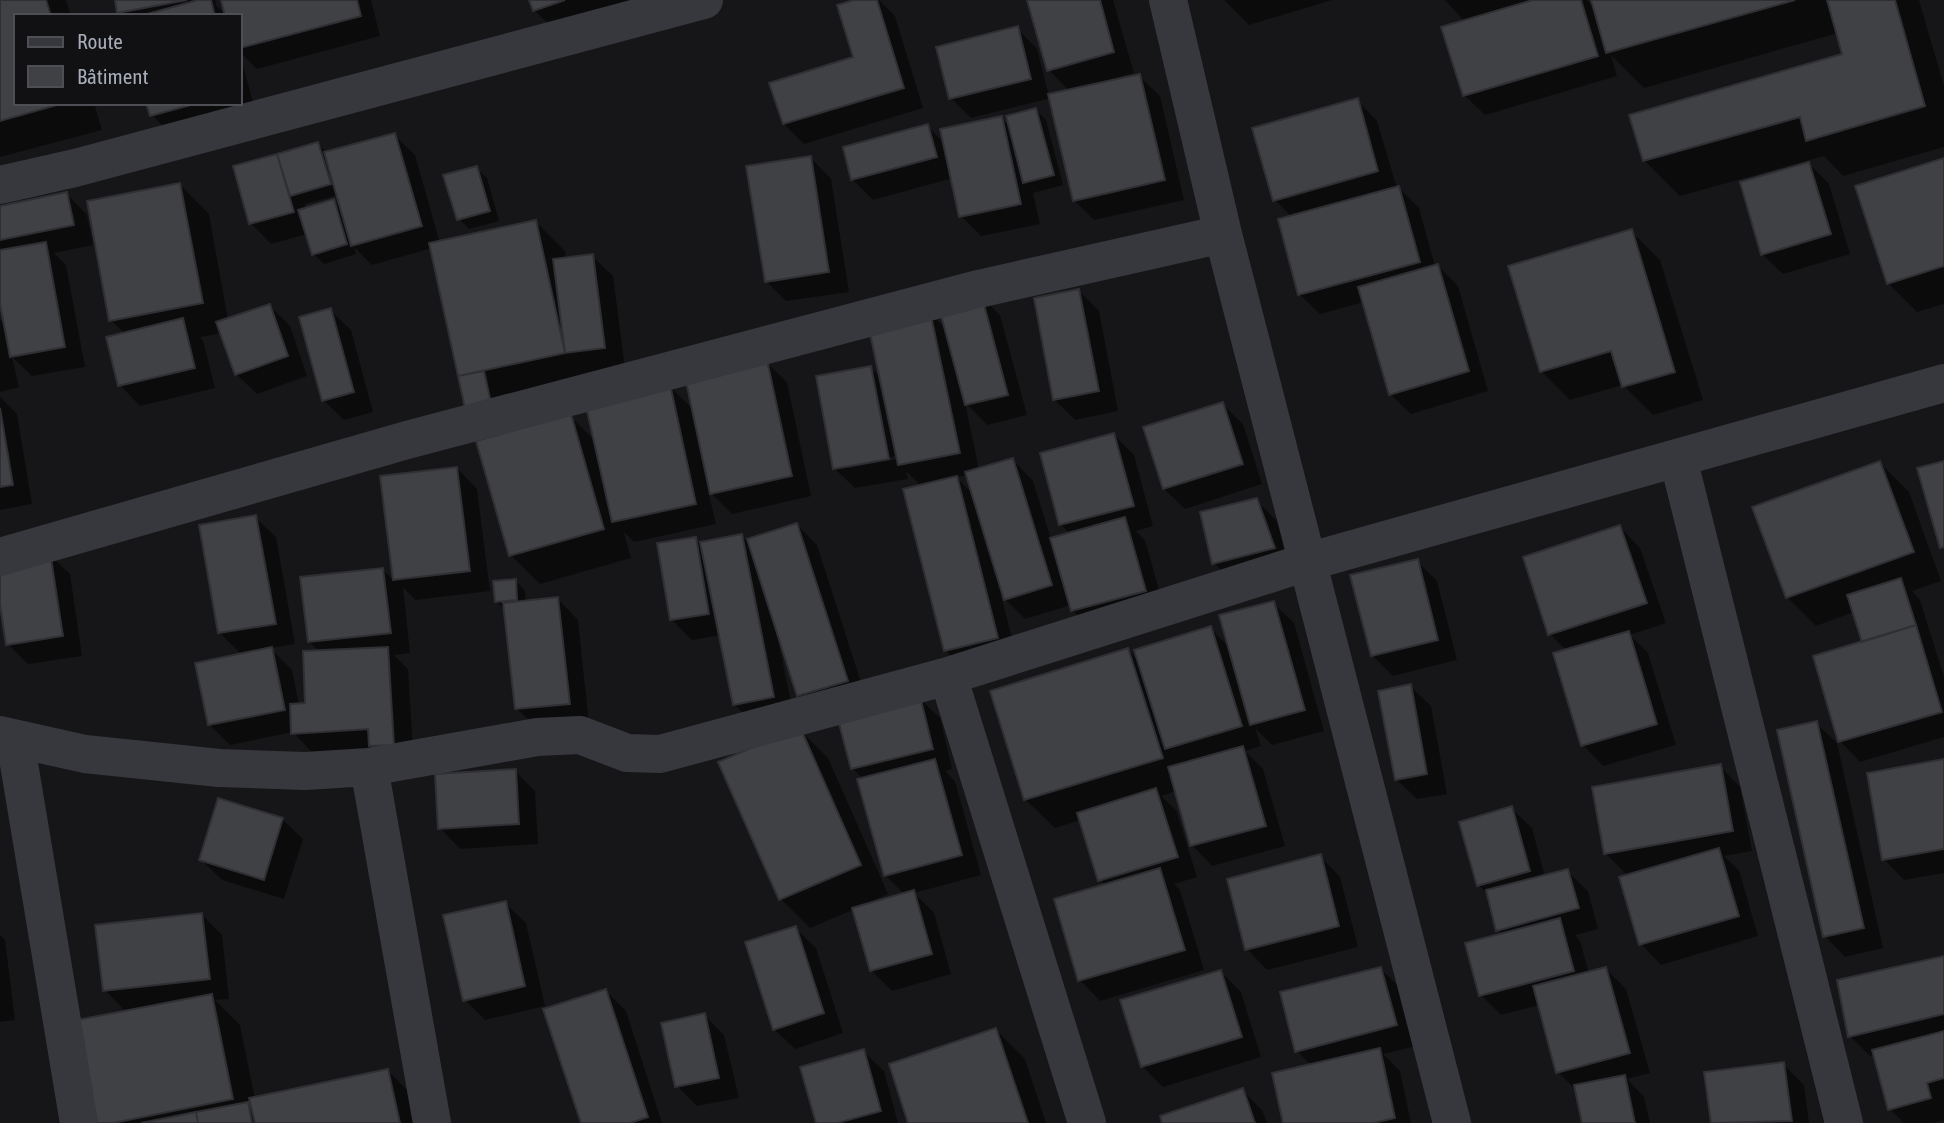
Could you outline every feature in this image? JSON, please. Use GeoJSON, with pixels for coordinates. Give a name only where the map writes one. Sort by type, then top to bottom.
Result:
{"type":"FeatureCollection","features":[{"type":"Feature","properties":{"kind":"street"},"geometry":{"type":"LineString","coordinates":[[0,185],[75,168],[704,0]]}},
{"type":"Feature","properties":{"kind":"street"},"geometry":{"type":"LineString","coordinates":[[1168,0],[1223,234],[1452,1123]]}},
{"type":"Feature","properties":{"kind":"street"},"geometry":{"type":"LineString","coordinates":[[0,557],[407,440],[960,293],[1223,234]]}},
{"type":"Feature","properties":{"kind":"street"},"geometry":{"type":"LineString","coordinates":[[79,1123],[7,737],[85,754],[219,768],[305,771],[369,767],[537,737],[580,735],[626,753],[660,754],[948,676],[1307,562],[1944,383]]}},
{"type":"Feature","properties":{"kind":"street"},"geometry":{"type":"LineString","coordinates":[[1678,458],[1843,1123]]}},
{"type":"Feature","properties":{"kind":"street"},"geometry":{"type":"LineString","coordinates":[[948,676],[1087,1123]]}},
{"type":"Feature","properties":{"kind":"street"},"geometry":{"type":"LineString","coordinates":[[369,767],[432,1123]]}},
{"type":"Feature","properties":{"kind":"building"},"geometry":{"type":"Polygon","coordinates":[[[0,0],[46,0],[50,14],[14,14],[14,105],[57,105],[0,121],[0,0]]]}},
{"type":"Feature","properties":{"kind":"building"},"geometry":{"type":"Polygon","coordinates":[[[115,0],[187,0],[117,13],[115,0]]]}},
{"type":"Feature","properties":{"kind":"building"},"geometry":{"type":"Polygon","coordinates":[[[198,0],[211,0],[214,14],[147,14],[198,0]]]}},
{"type":"Feature","properties":{"kind":"building"},"geometry":{"type":"Polygon","coordinates":[[[221,0],[357,0],[361,16],[242,47],[242,14],[224,14],[221,0]]]}},
{"type":"Feature","properties":{"kind":"building"},"geometry":{"type":"Polygon","coordinates":[[[529,0],[565,0],[533,11],[529,0]]]}},
{"type":"Feature","properties":{"kind":"building"},"geometry":{"type":"Polygon","coordinates":[[[854,0],[877,0],[904,88],[783,124],[769,83],[853,57],[837,5],[854,0]]]}},
{"type":"Feature","properties":{"kind":"building"},"geometry":{"type":"Polygon","coordinates":[[[1027,0],[1100,0],[1114,52],[1047,71],[1027,0]]]}},
{"type":"Feature","properties":{"kind":"building"},"geometry":{"type":"Polygon","coordinates":[[[1533,0],[1581,0],[1598,56],[1463,96],[1441,27],[1533,0]]]}},
{"type":"Feature","properties":{"kind":"building"},"geometry":{"type":"Polygon","coordinates":[[[1591,0],[1795,0],[1606,53],[1591,0]]]}},
{"type":"Feature","properties":{"kind":"building"},"geometry":{"type":"Polygon","coordinates":[[[1827,0],[1895,0],[1925,106],[1806,141],[1800,117],[1643,161],[1629,115],[1842,54],[1827,0]]]}},
{"type":"Feature","properties":{"kind":"building"},"geometry":{"type":"Polygon","coordinates":[[[1018,26],[1031,79],[949,99],[936,47],[1018,26]]]}},
{"type":"Feature","properties":{"kind":"building"},"geometry":{"type":"Polygon","coordinates":[[[1140,74],[1165,180],[1073,201],[1048,94],[1140,74]]]}},
{"type":"Feature","properties":{"kind":"building"},"geometry":{"type":"Polygon","coordinates":[[[1358,98],[1378,171],[1273,201],[1252,128],[1358,98]]]}},
{"type":"Feature","properties":{"kind":"building"},"geometry":{"type":"Polygon","coordinates":[[[147,105],[191,105],[150,116],[147,105]]]}},
{"type":"Feature","properties":{"kind":"building"},"geometry":{"type":"Polygon","coordinates":[[[1036,108],[1054,175],[1023,183],[1006,116],[1036,108]]]}},
{"type":"Feature","properties":{"kind":"building"},"geometry":{"type":"Polygon","coordinates":[[[1002,116],[1021,204],[959,217],[940,129],[1002,116]]]}},
{"type":"Feature","properties":{"kind":"building"},"geometry":{"type":"Polygon","coordinates":[[[928,124],[937,157],[851,180],[843,147],[928,124]]]}},
{"type":"Feature","properties":{"kind":"building"},"geometry":{"type":"Polygon","coordinates":[[[395,133],[422,226],[351,246],[324,152],[395,133]]]}},
{"type":"Feature","properties":{"kind":"building"},"geometry":{"type":"Polygon","coordinates":[[[318,142],[331,184],[290,196],[277,154],[318,142]]]}},
{"type":"Feature","properties":{"kind":"building"},"geometry":{"type":"Polygon","coordinates":[[[277,154],[294,212],[249,224],[233,166],[277,154]]]}},
{"type":"Feature","properties":{"kind":"building"},"geometry":{"type":"Polygon","coordinates":[[[811,156],[829,272],[765,282],[746,166],[811,156]]]}},
{"type":"Feature","properties":{"kind":"building"},"geometry":{"type":"Polygon","coordinates":[[[1944,158],[1944,266],[1887,284],[1855,186],[1944,158]]]}},
{"type":"Feature","properties":{"kind":"building"},"geometry":{"type":"Polygon","coordinates":[[[1809,162],[1831,234],[1761,255],[1740,182],[1809,162]]]}},
{"type":"Feature","properties":{"kind":"building"},"geometry":{"type":"Polygon","coordinates":[[[477,166],[490,211],[457,220],[443,175],[477,166]]]}},
{"type":"Feature","properties":{"kind":"building"},"geometry":{"type":"Polygon","coordinates":[[[180,183],[203,303],[109,321],[87,201],[180,183]]]}},
{"type":"Feature","properties":{"kind":"building"},"geometry":{"type":"Polygon","coordinates":[[[1399,186],[1420,262],[1298,295],[1278,219],[1399,186]]]}},
{"type":"Feature","properties":{"kind":"building"},"geometry":{"type":"Polygon","coordinates":[[[67,192],[74,225],[0,240],[0,206],[67,192]]]}},
{"type":"Feature","properties":{"kind":"building"},"geometry":{"type":"Polygon","coordinates":[[[334,199],[347,244],[312,255],[298,210],[334,199]]]}},
{"type":"Feature","properties":{"kind":"building"},"geometry":{"type":"Polygon","coordinates":[[[536,220],[565,353],[458,376],[429,243],[536,220]]]}},
{"type":"Feature","properties":{"kind":"building"},"geometry":{"type":"Polygon","coordinates":[[[1632,229],[1675,372],[1622,387],[1611,351],[1540,372],[1508,266],[1632,229]]]}},
{"type":"Feature","properties":{"kind":"building"},"geometry":{"type":"Polygon","coordinates":[[[46,242],[65,347],[10,357],[0,304],[0,250],[46,242]]]}},
{"type":"Feature","properties":{"kind":"building"},"geometry":{"type":"Polygon","coordinates":[[[593,254],[605,348],[565,353],[553,259],[593,254]]]}},
{"type":"Feature","properties":{"kind":"building"},"geometry":{"type":"Polygon","coordinates":[[[1438,264],[1469,371],[1389,395],[1358,287],[1438,264]]]}},
{"type":"Feature","properties":{"kind":"building"},"geometry":{"type":"Polygon","coordinates":[[[1079,289],[1099,391],[1053,400],[1034,298],[1079,289]]]}},
{"type":"Feature","properties":{"kind":"building"},"geometry":{"type":"Polygon","coordinates":[[[981,293],[1008,395],[965,405],[938,304],[981,293]]]}},
{"type":"Feature","properties":{"kind":"building"},"geometry":{"type":"Polygon","coordinates":[[[270,304],[288,356],[235,375],[216,322],[270,304]]]}},
{"type":"Feature","properties":{"kind":"building"},"geometry":{"type":"Polygon","coordinates":[[[331,308],[354,392],[322,401],[299,317],[331,308]]]}},
{"type":"Feature","properties":{"kind":"building"},"geometry":{"type":"Polygon","coordinates":[[[930,311],[960,453],[898,465],[868,324],[930,311]]]}},
{"type":"Feature","properties":{"kind":"building"},"geometry":{"type":"Polygon","coordinates":[[[183,318],[195,368],[118,386],[106,337],[183,318]]]}},
{"type":"Feature","properties":{"kind":"building"},"geometry":{"type":"Polygon","coordinates":[[[767,360],[792,476],[710,494],[685,377],[767,360]]]}},
{"type":"Feature","properties":{"kind":"building"},"geometry":{"type":"Polygon","coordinates":[[[871,366],[889,459],[833,469],[816,376],[871,366]]]}},
{"type":"Feature","properties":{"kind":"building"},"geometry":{"type":"Polygon","coordinates":[[[484,371],[491,403],[465,408],[458,376],[484,371]]]}},
{"type":"Feature","properties":{"kind":"building"},"geometry":{"type":"Polygon","coordinates":[[[670,384],[696,504],[612,522],[585,402],[670,384]]]}},
{"type":"Feature","properties":{"kind":"building"},"geometry":{"type":"Polygon","coordinates":[[[1223,402],[1243,464],[1163,489],[1143,427],[1223,402]]]}},
{"type":"Feature","properties":{"kind":"building"},"geometry":{"type":"Polygon","coordinates":[[[0,408],[13,485],[0,487],[0,408]]]}},
{"type":"Feature","properties":{"kind":"building"},"geometry":{"type":"Polygon","coordinates":[[[571,414],[604,529],[509,556],[476,441],[571,414]]]}},
{"type":"Feature","properties":{"kind":"building"},"geometry":{"type":"Polygon","coordinates":[[[1114,433],[1134,506],[1059,525],[1040,453],[1114,433]]]}},
{"type":"Feature","properties":{"kind":"building"},"geometry":{"type":"Polygon","coordinates":[[[1013,458],[1052,585],[1004,600],[965,472],[1013,458]]]}},
{"type":"Feature","properties":{"kind":"building"},"geometry":{"type":"Polygon","coordinates":[[[1880,461],[1914,552],[1786,598],[1752,507],[1880,461]]]}},
{"type":"Feature","properties":{"kind":"building"},"geometry":{"type":"Polygon","coordinates":[[[1944,461],[1944,547],[1940,548],[1917,468],[1944,461]]]}},
{"type":"Feature","properties":{"kind":"building"},"geometry":{"type":"Polygon","coordinates":[[[457,467],[470,571],[393,580],[380,476],[457,467]]]}},
{"type":"Feature","properties":{"kind":"building"},"geometry":{"type":"Polygon","coordinates":[[[957,476],[998,638],[944,651],[903,489],[957,476]]]}},
{"type":"Feature","properties":{"kind":"building"},"geometry":{"type":"Polygon","coordinates":[[[1257,498],[1275,548],[1212,564],[1200,512],[1257,498]]]}},
{"type":"Feature","properties":{"kind":"building"},"geometry":{"type":"Polygon","coordinates":[[[256,515],[276,624],[218,633],[199,525],[256,515]]]}},
{"type":"Feature","properties":{"kind":"building"},"geometry":{"type":"Polygon","coordinates":[[[1125,517],[1146,591],[1071,611],[1050,538],[1125,517]]]}},
{"type":"Feature","properties":{"kind":"building"},"geometry":{"type":"Polygon","coordinates":[[[797,523],[848,681],[797,696],[747,539],[797,523]]]}},
{"type":"Feature","properties":{"kind":"building"},"geometry":{"type":"Polygon","coordinates":[[[1620,525],[1647,603],[1548,635],[1523,557],[1620,525]]]}},
{"type":"Feature","properties":{"kind":"building"},"geometry":{"type":"Polygon","coordinates":[[[742,534],[774,697],[733,705],[700,542],[742,534]]]}},
{"type":"Feature","properties":{"kind":"building"},"geometry":{"type":"Polygon","coordinates":[[[696,537],[709,614],[670,620],[657,543],[696,537]]]}},
{"type":"Feature","properties":{"kind":"building"},"geometry":{"type":"Polygon","coordinates":[[[50,552],[63,636],[6,645],[0,604],[0,560],[50,552]]]}},
{"type":"Feature","properties":{"kind":"building"},"geometry":{"type":"Polygon","coordinates":[[[1418,559],[1438,640],[1371,656],[1350,575],[1418,559]]]}},
{"type":"Feature","properties":{"kind":"building"},"geometry":{"type":"Polygon","coordinates":[[[383,568],[391,633],[308,642],[300,577],[383,568]]]}},
{"type":"Feature","properties":{"kind":"building"},"geometry":{"type":"Polygon","coordinates":[[[1901,578],[1916,625],[1862,642],[1847,595],[1901,578]]]}},
{"type":"Feature","properties":{"kind":"building"},"geometry":{"type":"Polygon","coordinates":[[[516,579],[517,600],[495,602],[493,581],[516,579]]]}},
{"type":"Feature","properties":{"kind":"building"},"geometry":{"type":"Polygon","coordinates":[[[558,597],[570,704],[515,709],[503,603],[558,597]]]}},
{"type":"Feature","properties":{"kind":"building"},"geometry":{"type":"Polygon","coordinates":[[[1274,601],[1305,710],[1250,725],[1219,615],[1274,601]]]}},
{"type":"Feature","properties":{"kind":"building"},"geometry":{"type":"Polygon","coordinates":[[[1916,625],[1942,712],[1838,742],[1813,656],[1916,625]]]}},
{"type":"Feature","properties":{"kind":"building"},"geometry":{"type":"Polygon","coordinates":[[[1211,626],[1242,726],[1165,749],[1134,650],[1211,626]]]}},
{"type":"Feature","properties":{"kind":"building"},"geometry":{"type":"Polygon","coordinates":[[[1629,631],[1657,724],[1581,746],[1553,653],[1629,631]]]}},
{"type":"Feature","properties":{"kind":"building"},"geometry":{"type":"Polygon","coordinates":[[[272,647],[285,710],[208,725],[195,663],[272,647]]]}},
{"type":"Feature","properties":{"kind":"building"},"geometry":{"type":"Polygon","coordinates":[[[388,647],[394,745],[369,746],[368,729],[291,734],[290,704],[305,703],[303,651],[388,647]]]}},
{"type":"Feature","properties":{"kind":"building"},"geometry":{"type":"Polygon","coordinates":[[[1128,648],[1163,758],[1024,800],[990,691],[1128,648]]]}},
{"type":"Feature","properties":{"kind":"building"},"geometry":{"type":"Polygon","coordinates":[[[1411,684],[1427,774],[1395,780],[1378,691],[1411,684]]]}},
{"type":"Feature","properties":{"kind":"building"},"geometry":{"type":"Polygon","coordinates":[[[920,696],[933,749],[851,769],[837,716],[920,696]]]}},
{"type":"Feature","properties":{"kind":"building"},"geometry":{"type":"Polygon","coordinates":[[[1817,721],[1864,928],[1823,937],[1777,730],[1817,721]]]}},
{"type":"Feature","properties":{"kind":"building"},"geometry":{"type":"Polygon","coordinates":[[[800,727],[861,865],[779,900],[718,762],[800,727]]]}},
{"type":"Feature","properties":{"kind":"building"},"geometry":{"type":"Polygon","coordinates":[[[1243,746],[1266,826],[1190,846],[1168,767],[1243,746]]]}},
{"type":"Feature","properties":{"kind":"building"},"geometry":{"type":"Polygon","coordinates":[[[935,759],[962,855],[884,876],[857,779],[935,759]]]}},
{"type":"Feature","properties":{"kind":"building"},"geometry":{"type":"Polygon","coordinates":[[[1944,759],[1944,849],[1882,860],[1867,773],[1944,759]]]}},
{"type":"Feature","properties":{"kind":"building"},"geometry":{"type":"Polygon","coordinates":[[[1721,764],[1733,831],[1604,854],[1592,787],[1721,764]]]}},
{"type":"Feature","properties":{"kind":"building"},"geometry":{"type":"Polygon","coordinates":[[[516,769],[519,824],[438,829],[435,774],[516,769]]]}},
{"type":"Feature","properties":{"kind":"building"},"geometry":{"type":"Polygon","coordinates":[[[1156,788],[1178,857],[1098,881],[1077,813],[1156,788]]]}},
{"type":"Feature","properties":{"kind":"building"},"geometry":{"type":"Polygon","coordinates":[[[218,798],[283,818],[264,880],[199,860],[218,798]]]}},
{"type":"Feature","properties":{"kind":"building"},"geometry":{"type":"Polygon","coordinates":[[[1512,806],[1530,871],[1477,886],[1459,822],[1512,806]]]}},
{"type":"Feature","properties":{"kind":"building"},"geometry":{"type":"Polygon","coordinates":[[[1719,848],[1739,916],[1639,945],[1619,877],[1719,848]]]}},
{"type":"Feature","properties":{"kind":"building"},"geometry":{"type":"Polygon","coordinates":[[[1321,854],[1339,926],[1245,950],[1227,879],[1321,854]]]}},
{"type":"Feature","properties":{"kind":"building"},"geometry":{"type":"Polygon","coordinates":[[[1160,868],[1185,950],[1078,981],[1054,899],[1160,868]]]}},
{"type":"Feature","properties":{"kind":"building"},"geometry":{"type":"Polygon","coordinates":[[[1568,869],[1579,908],[1496,931],[1486,890],[1568,869]]]}},
{"type":"Feature","properties":{"kind":"building"},"geometry":{"type":"Polygon","coordinates":[[[914,890],[932,954],[870,971],[852,908],[914,890]]]}},
{"type":"Feature","properties":{"kind":"building"},"geometry":{"type":"Polygon","coordinates":[[[506,901],[525,986],[463,1001],[443,915],[506,901]]]}},
{"type":"Feature","properties":{"kind":"building"},"geometry":{"type":"Polygon","coordinates":[[[202,913],[210,979],[103,991],[95,925],[202,913]]]}},
{"type":"Feature","properties":{"kind":"building"},"geometry":{"type":"Polygon","coordinates":[[[1560,918],[1574,971],[1479,996],[1465,943],[1560,918]]]}},
{"type":"Feature","properties":{"kind":"building"},"geometry":{"type":"Polygon","coordinates":[[[796,926],[824,1013],[773,1030],[745,942],[796,926]]]}},
{"type":"Feature","properties":{"kind":"building"},"geometry":{"type":"Polygon","coordinates":[[[1944,956],[1944,1014],[1848,1037],[1837,980],[1944,956]]]}},
{"type":"Feature","properties":{"kind":"building"},"geometry":{"type":"Polygon","coordinates":[[[1381,967],[1397,1025],[1295,1052],[1280,992],[1381,967]]]}},
{"type":"Feature","properties":{"kind":"building"},"geometry":{"type":"Polygon","coordinates":[[[1606,967],[1630,1053],[1556,1073],[1533,986],[1606,967]]]}},
{"type":"Feature","properties":{"kind":"building"},"geometry":{"type":"Polygon","coordinates":[[[1221,970],[1242,1037],[1141,1067],[1120,1000],[1221,970]]]}},
{"type":"Feature","properties":{"kind":"building"},"geometry":{"type":"Polygon","coordinates":[[[606,989],[648,1117],[630,1123],[581,1123],[543,1009],[606,989]]]}},
{"type":"Feature","properties":{"kind":"building"},"geometry":{"type":"Polygon","coordinates":[[[212,994],[233,1099],[113,1123],[92,1123],[72,1021],[212,994]]]}},
{"type":"Feature","properties":{"kind":"building"},"geometry":{"type":"Polygon","coordinates":[[[705,1013],[719,1078],[675,1087],[661,1023],[705,1013]]]}},
{"type":"Feature","properties":{"kind":"building"},"geometry":{"type":"Polygon","coordinates":[[[996,1028],[1028,1123],[908,1123],[889,1064],[996,1028]]]}},
{"type":"Feature","properties":{"kind":"building"},"geometry":{"type":"Polygon","coordinates":[[[1944,1031],[1944,1078],[1927,1083],[1931,1098],[1888,1110],[1872,1050],[1944,1031]]]}},
{"type":"Feature","properties":{"kind":"building"},"geometry":{"type":"Polygon","coordinates":[[[1380,1048],[1395,1118],[1373,1123],[1283,1123],[1272,1073],[1380,1048]]]}},
{"type":"Feature","properties":{"kind":"building"},"geometry":{"type":"Polygon","coordinates":[[[864,1049],[881,1111],[837,1123],[816,1123],[800,1067],[864,1049]]]}},
{"type":"Feature","properties":{"kind":"building"},"geometry":{"type":"Polygon","coordinates":[[[1784,1062],[1792,1121],[1711,1123],[1704,1072],[1784,1062]]]}},
{"type":"Feature","properties":{"kind":"building"},"geometry":{"type":"Polygon","coordinates":[[[388,1069],[400,1123],[255,1123],[249,1098],[388,1069]]]}},
{"type":"Feature","properties":{"kind":"building"},"geometry":{"type":"Polygon","coordinates":[[[1625,1075],[1635,1123],[1582,1123],[1574,1085],[1625,1075]]]}},
{"type":"Feature","properties":{"kind":"building"},"geometry":{"type":"Polygon","coordinates":[[[1243,1088],[1255,1123],[1162,1123],[1160,1116],[1243,1088]]]}},
{"type":"Feature","properties":{"kind":"building"},"geometry":{"type":"Polygon","coordinates":[[[248,1102],[252,1123],[198,1123],[196,1112],[248,1102]]]}},
{"type":"Feature","properties":{"kind":"building"},"geometry":{"type":"Polygon","coordinates":[[[196,1112],[198,1123],[141,1123],[196,1112]]]}}]}
